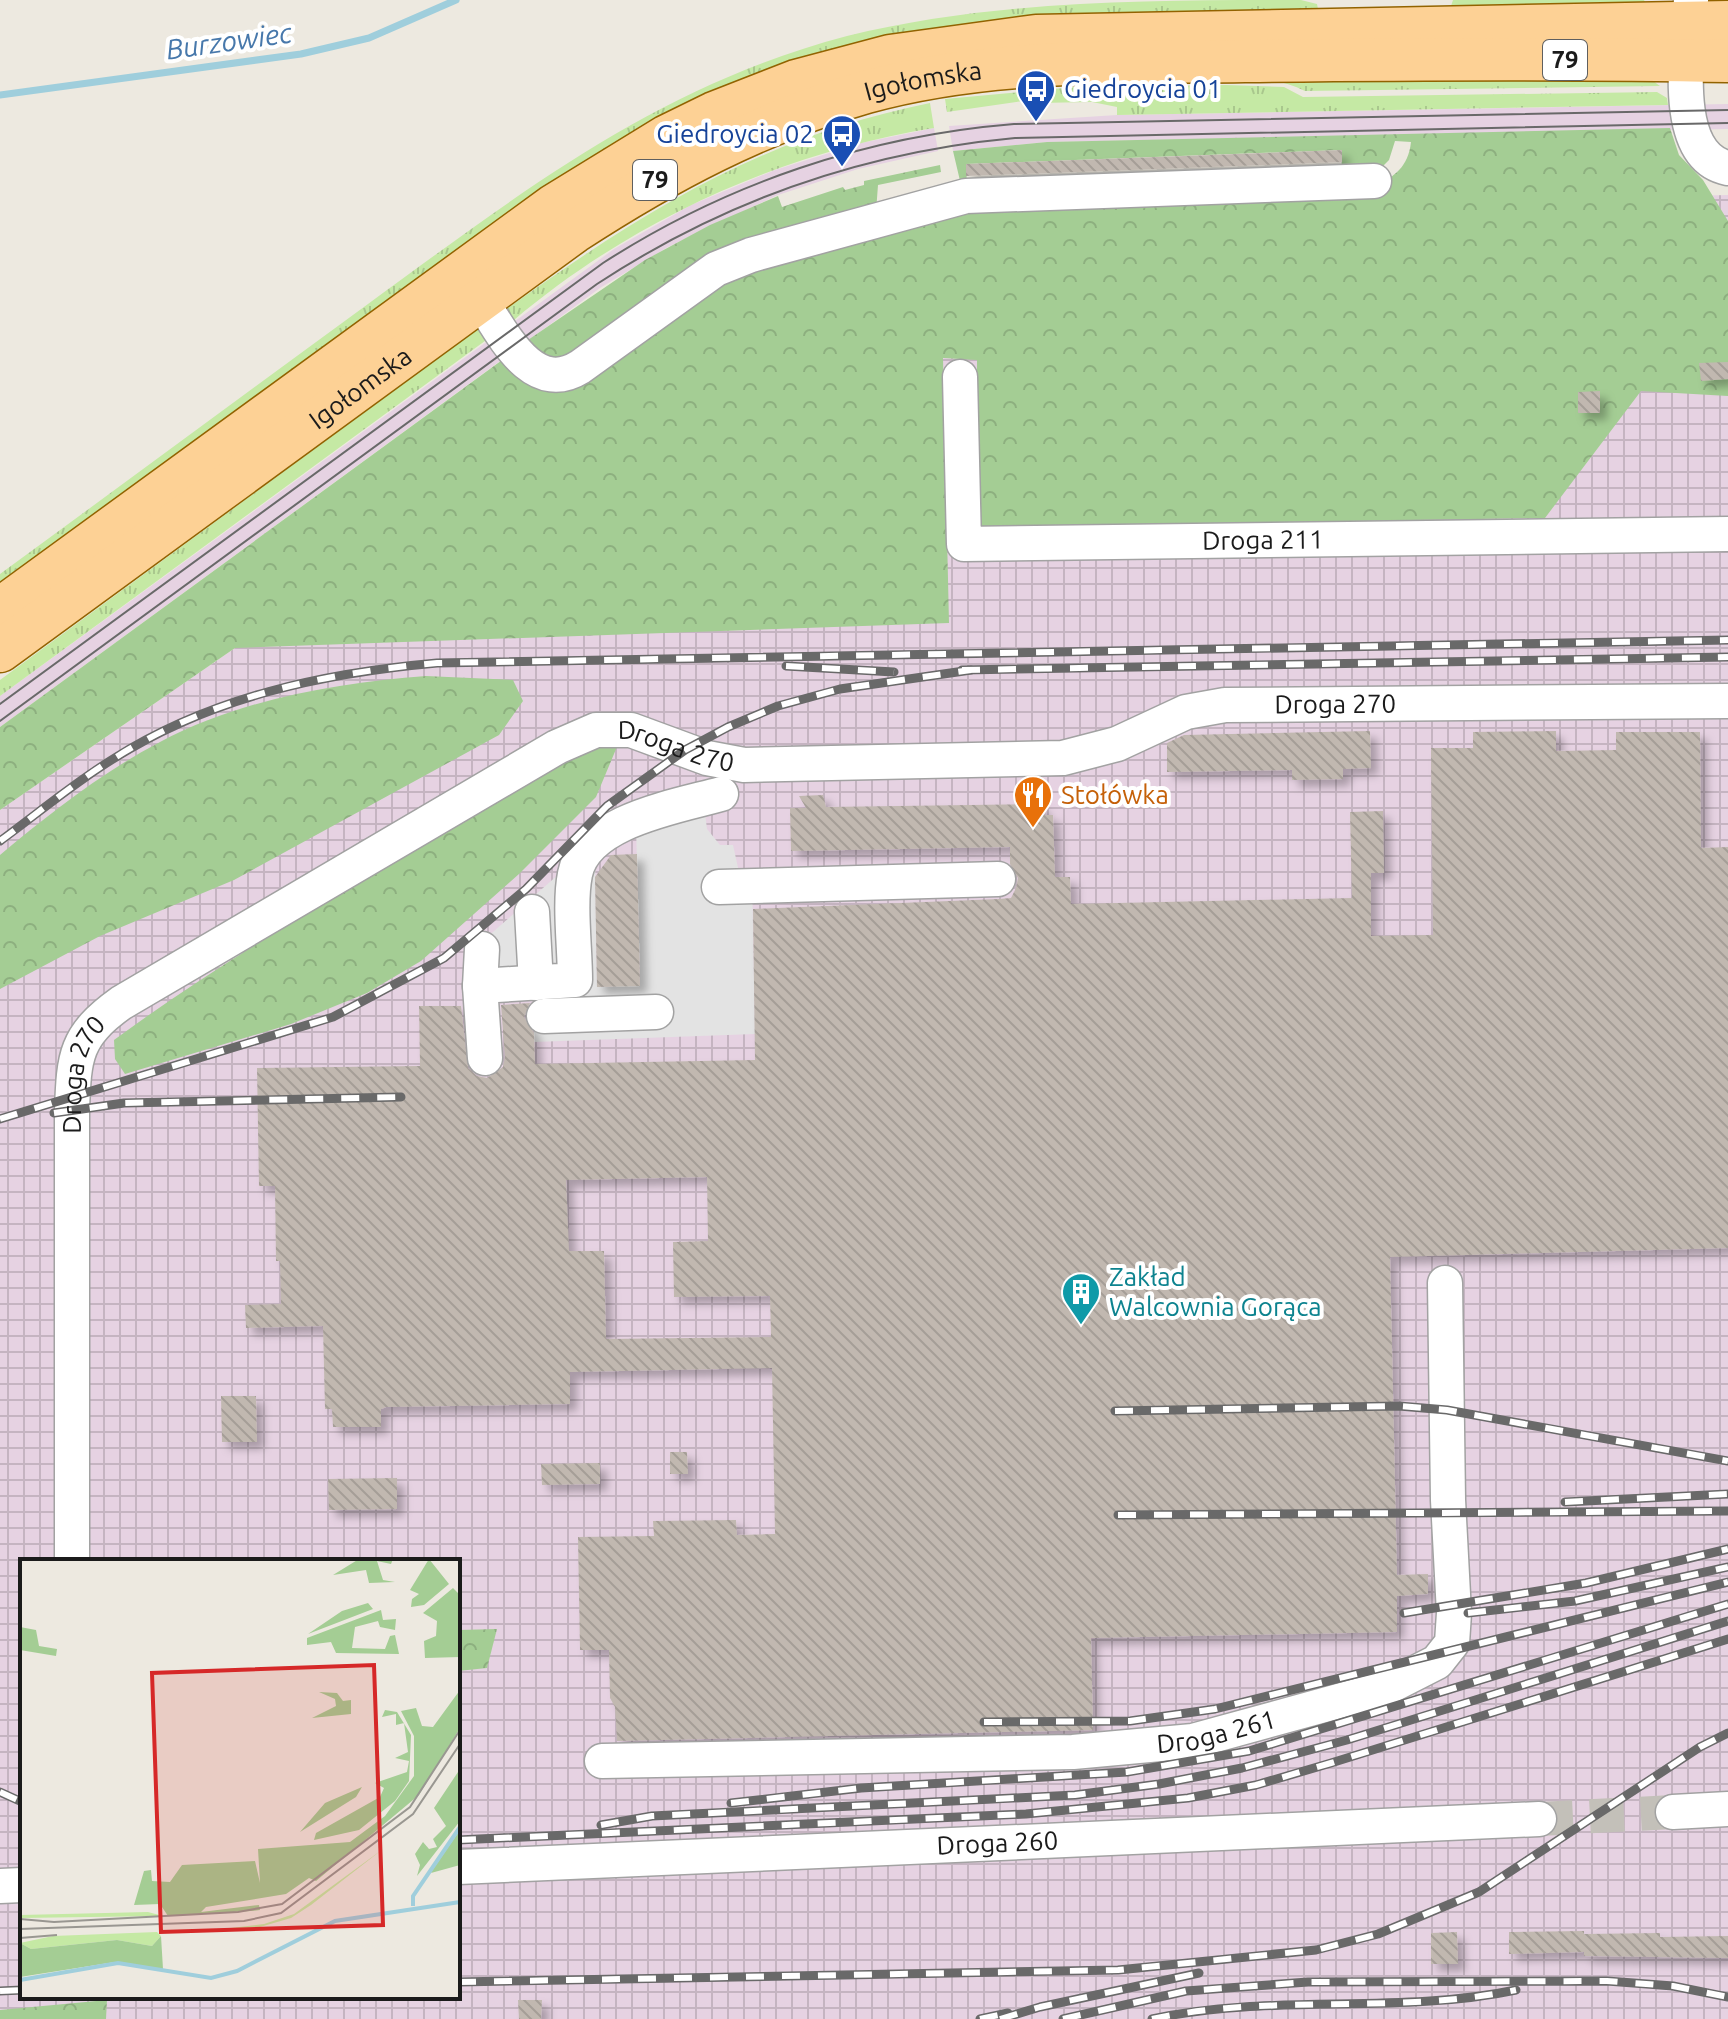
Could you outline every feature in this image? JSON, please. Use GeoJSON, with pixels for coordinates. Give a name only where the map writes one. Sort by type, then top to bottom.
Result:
{"type":"FeatureCollection","features":[{"type":"Feature","properties":{"kind":"main road","name":"Igołomska"},"geometry":{"type":"LineString","coordinates":[[0,651],[480,299],[620,201],[714,148],[791,116],[922,79],[974,71],[1705,33]]}},
{"type":"Feature","properties":{"kind":"main road","name":"Igołomska"},"geometry":{"type":"LineString","coordinates":[[0,609],[553,206],[667,136],[714,113],[796,81],[903,54],[1036,36],[1705,33]]}},
{"type":"Feature","properties":{"kind":"lane"},"geometry":{"type":"LineString","coordinates":[[1705,33],[1689,124],[1695,144],[1706,159],[1728,168]]}},
{"type":"Feature","properties":{"kind":"lane"},"geometry":{"type":"LineString","coordinates":[[480,299],[527,364],[538,372],[556,375],[580,367],[716,269],[751,255],[966,196],[1374,181]]}},
{"type":"Feature","properties":{"kind":"lane","name":"Droga 211"},"geometry":{"type":"LineString","coordinates":[[960,377],[964,544],[1728,534]]}},
{"type":"Feature","properties":{"kind":"lane","name":"Droga 270"},"geometry":{"type":"LineString","coordinates":[[72,1559],[72,1110],[78,1045],[94,1022],[121,1003],[557,747],[596,730],[631,730],[707,758],[744,765],[1063,758],[1117,744],[1186,712],[1225,705],[1728,701]]}},
{"type":"Feature","properties":{"kind":"lane"},"geometry":{"type":"LineString","coordinates":[[480,986],[575,980],[575,872],[593,844],[619,823],[721,794]]}},
{"type":"Feature","properties":{"kind":"lane"},"geometry":{"type":"LineString","coordinates":[[719,887],[998,879]]}},
{"type":"Feature","properties":{"kind":"lane"},"geometry":{"type":"LineString","coordinates":[[532,912],[536,983]]}},
{"type":"Feature","properties":{"kind":"lane"},"geometry":{"type":"LineString","coordinates":[[482,949],[480,986],[485,1058]]}},
{"type":"Feature","properties":{"kind":"lane"},"geometry":{"type":"LineString","coordinates":[[544,1016],[656,1012]]}},
{"type":"Feature","properties":{"kind":"lane","name":"Droga 261"},"geometry":{"type":"LineString","coordinates":[[602,1761],[1073,1752],[1193,1741],[1386,1688],[1437,1662],[1452,1643],[1454,1613],[1448,1500],[1445,1283]]}},
{"type":"Feature","properties":{"kind":"lane"},"geometry":{"type":"LineString","coordinates":[[1673,1812],[1728,1809]]}},
{"type":"Feature","properties":{"kind":"lane","name":"Droga 260"},"geometry":{"type":"LineString","coordinates":[[460,1867],[1539,1819]]}},
{"type":"Feature","properties":{"kind":"lane"},"geometry":{"type":"LineString","coordinates":[[0,1886],[20,1885]]}},
{"type":"Feature","properties":{"kind":"shaded area"},"geometry":{"type":"Polygon","coordinates":[[[1728,104],[1728,129],[1047,142],[953,151],[949,126],[1117,115],[1728,104]]]}},
{"type":"Feature","properties":{"kind":"shaded area"},"geometry":{"type":"Polygon","coordinates":[[[934,128],[938,151],[858,169],[778,195],[668,247],[600,288],[0,727],[0,696],[614,249],[691,205],[775,170],[861,143],[934,128]]]}},
{"type":"Feature","properties":{"kind":"shaded area"},"geometry":{"type":"Polygon","coordinates":[[[1728,195],[1728,2019],[0,2019],[0,810],[235,648],[1039,212],[1728,195]]]}},
{"type":"Feature","properties":{"kind":"shaded area"},"geometry":{"type":"Polygon","coordinates":[[[704,805],[707,829],[720,845],[733,845],[739,872],[752,873],[755,1034],[534,1042],[533,994],[490,995],[485,939],[592,845],[595,856],[597,987],[640,985],[636,825],[704,805]]]}},
{"type":"Feature","properties":{"kind":"green space"},"geometry":{"type":"Polygon","coordinates":[[[1301,0],[1317,4],[1318,9],[1300,13],[928,33],[0,591],[0,574],[482,221],[595,146],[714,83],[779,57],[847,36],[958,15],[1072,4],[1301,0]]]}},
{"type":"Feature","properties":{"kind":"green space"},"geometry":{"type":"Polygon","coordinates":[[[1453,0],[1645,2],[1632,8],[1497,11],[1451,6],[1453,0]]]}},
{"type":"Feature","properties":{"kind":"green space"},"geometry":{"type":"Polygon","coordinates":[[[1226,76],[1261,79],[1203,77],[1226,76]]]}},
{"type":"Feature","properties":{"kind":"green space"},"geometry":{"type":"Polygon","coordinates":[[[1635,76],[1649,78],[1660,86],[1305,91],[1269,79],[1383,82],[1635,76]]]}},
{"type":"Feature","properties":{"kind":"green space"},"geometry":{"type":"Polygon","coordinates":[[[1203,77],[1038,83],[975,89],[908,101],[845,118],[725,166],[668,196],[558,265],[503,304],[503,300],[556,263],[663,195],[775,140],[833,118],[894,100],[959,88],[1010,82],[1203,77]]]}},
{"type":"Feature","properties":{"kind":"green space"},"geometry":{"type":"Polygon","coordinates":[[[1075,87],[1284,87],[1303,97],[1657,92],[1667,98],[1668,105],[1117,115],[1117,107],[1092,102],[1037,103],[1036,99],[947,112],[945,99],[1075,87]]]}},
{"type":"Feature","properties":{"kind":"green space"},"geometry":{"type":"Polygon","coordinates":[[[930,103],[934,128],[820,154],[711,196],[608,251],[514,320],[501,313],[653,212],[756,158],[868,118],[930,103]]]}},
{"type":"Feature","properties":{"kind":"green space"},"geometry":{"type":"Polygon","coordinates":[[[1670,128],[1679,155],[1703,180],[1728,221],[1728,396],[1641,391],[1545,518],[976,527],[977,360],[943,358],[949,623],[235,648],[0,810],[0,727],[509,355],[526,376],[711,280],[975,207],[1373,189],[1399,170],[1407,158],[1411,142],[1395,141],[1389,160],[1382,167],[1342,170],[1341,150],[966,164],[967,184],[961,185],[953,151],[1047,142],[1670,128]]]}},
{"type":"Feature","properties":{"kind":"green space"},"geometry":{"type":"Polygon","coordinates":[[[940,165],[941,172],[878,185],[876,212],[748,247],[581,357],[544,361],[528,340],[645,260],[710,225],[778,196],[782,207],[843,187],[845,190],[864,185],[864,181],[940,165]]]}},
{"type":"Feature","properties":{"kind":"green space"},"geometry":{"type":"Polygon","coordinates":[[[486,323],[489,338],[0,696],[0,680],[486,323]]]}},
{"type":"Feature","properties":{"kind":"green space"},"geometry":{"type":"Polygon","coordinates":[[[426,676],[513,680],[523,701],[499,735],[234,880],[100,936],[0,989],[0,855],[77,794],[160,742],[223,715],[256,704],[324,689],[426,676]]]}},
{"type":"Feature","properties":{"kind":"green space"},"geometry":{"type":"Polygon","coordinates":[[[619,742],[596,797],[519,874],[421,961],[367,993],[291,1024],[125,1074],[115,1059],[114,1040],[189,987],[518,786],[593,750],[619,742]]]}},
{"type":"Feature","properties":{"kind":"green space"},"geometry":{"type":"Polygon","coordinates":[[[497,1629],[487,1668],[460,1671],[460,1630],[497,1629]]]}},
{"type":"Feature","properties":{"kind":"green space"},"geometry":{"type":"Polygon","coordinates":[[[107,2000],[106,2019],[0,2019],[0,2010],[107,2000]]]}},
{"type":"Feature","properties":{"kind":"building"},"geometry":{"type":"Polygon","coordinates":[[[1342,150],[1342,162],[966,176],[966,164],[1342,150]]]}},
{"type":"Feature","properties":{"kind":"building"},"geometry":{"type":"Polygon","coordinates":[[[1728,362],[1728,379],[1701,381],[1699,363],[1728,362]]]}},
{"type":"Feature","properties":{"kind":"building"},"geometry":{"type":"Polygon","coordinates":[[[1600,391],[1600,413],[1578,413],[1578,392],[1600,391]]]}},
{"type":"Feature","properties":{"kind":"building"},"geometry":{"type":"Polygon","coordinates":[[[1370,731],[1371,768],[1343,769],[1343,779],[1292,780],[1292,770],[1167,772],[1167,743],[1184,735],[1370,731]]]}},
{"type":"Feature","properties":{"kind":"building","name":"Zakład Walcownia Gorąca"},"geometry":{"type":"Polygon","coordinates":[[[1556,731],[1556,751],[1616,750],[1616,732],[1700,732],[1701,848],[1728,847],[1728,1248],[1390,1257],[1397,1575],[1428,1574],[1428,1594],[1397,1596],[1397,1632],[1091,1638],[1093,1730],[617,1741],[615,1707],[610,1698],[609,1650],[580,1650],[578,1537],[654,1536],[653,1521],[736,1520],[737,1535],[775,1534],[772,1368],[570,1372],[570,1404],[386,1407],[381,1409],[381,1427],[333,1427],[332,1409],[325,1409],[323,1326],[246,1328],[245,1305],[281,1304],[280,1261],[276,1261],[275,1186],[259,1186],[257,1068],[420,1066],[419,1006],[461,1006],[468,1068],[477,1076],[487,1078],[503,1067],[505,1057],[501,1005],[530,1003],[524,1017],[534,1033],[535,1064],[755,1060],[753,909],[999,899],[1011,898],[1016,888],[1018,878],[1010,864],[1010,847],[791,851],[790,808],[806,808],[799,796],[823,795],[826,807],[1042,804],[1043,815],[1053,815],[1055,877],[1070,877],[1071,904],[1352,898],[1350,812],[1383,811],[1384,873],[1371,873],[1371,936],[1433,935],[1431,748],[1473,748],[1473,732],[1556,731]],[[707,1177],[566,1180],[569,1251],[604,1251],[606,1339],[771,1337],[770,1296],[674,1297],[673,1242],[708,1241],[707,1177]]]}},
{"type":"Feature","properties":{"kind":"building"},"geometry":{"type":"Polygon","coordinates":[[[637,854],[640,986],[597,987],[595,877],[611,855],[637,854]]]}},
{"type":"Feature","properties":{"kind":"building"},"geometry":{"type":"Polygon","coordinates":[[[221,1396],[256,1396],[257,1442],[222,1442],[221,1396]]]}},
{"type":"Feature","properties":{"kind":"building"},"geometry":{"type":"Polygon","coordinates":[[[670,1452],[687,1452],[688,1474],[670,1474],[670,1452]]]}},
{"type":"Feature","properties":{"kind":"building"},"geometry":{"type":"Polygon","coordinates":[[[600,1463],[600,1484],[542,1485],[541,1464],[600,1463]]]}},
{"type":"Feature","properties":{"kind":"building"},"geometry":{"type":"Polygon","coordinates":[[[397,1478],[397,1509],[329,1510],[328,1479],[397,1478]]]}},
{"type":"Feature","properties":{"kind":"building"},"geometry":{"type":"Polygon","coordinates":[[[1584,1931],[1584,1934],[1660,1933],[1660,1937],[1728,1936],[1728,1958],[1584,1956],[1584,1952],[1509,1954],[1509,1932],[1584,1931]]]}},
{"type":"Feature","properties":{"kind":"building"},"geometry":{"type":"Polygon","coordinates":[[[1457,1932],[1458,1964],[1431,1964],[1431,1933],[1457,1932]]]}},
{"type":"Feature","properties":{"kind":"building"},"geometry":{"type":"Polygon","coordinates":[[[518,2000],[542,2000],[541,2019],[519,2019],[518,2000]]]}},
{"type":"Feature","properties":{"kind":"waterway","name":"Burzowiec"},"geometry":{"type":"LineString","coordinates":[[0,95],[301,54],[369,38],[456,0]]}},
{"type":"Feature","properties":{"kind":"tunnel"},"geometry":{"type":"LineString","coordinates":[[1539,1819],[1673,1812]]}},
{"type":"Feature","properties":{"kind":"tram line"},"geometry":{"type":"LineString","coordinates":[[0,704],[603,263],[699,209],[800,168],[905,140],[1014,124],[1728,110]]}},
{"type":"Feature","properties":{"kind":"tram line"},"geometry":{"type":"LineString","coordinates":[[0,721],[597,284],[695,228],[797,185],[904,155],[1015,138],[1728,123]]}},
{"type":"Feature","properties":{"kind":"railway"},"geometry":{"type":"LineString","coordinates":[[0,841],[98,768],[150,737],[189,719],[310,681],[394,667],[437,663],[1728,640]]}},
{"type":"Feature","properties":{"kind":"railway"},"geometry":{"type":"LineString","coordinates":[[962,670],[1728,657]]}},
{"type":"Feature","properties":{"kind":"railway"},"geometry":{"type":"LineString","coordinates":[[786,666],[894,672]]}},
{"type":"Feature","properties":{"kind":"railway"},"geometry":{"type":"LineString","coordinates":[[0,1119],[333,1017],[444,958],[526,889],[607,806],[685,750],[728,727],[778,706],[840,689],[971,670]]}},
{"type":"Feature","properties":{"kind":"railway"},"geometry":{"type":"LineString","coordinates":[[54,1113],[124,1103],[401,1097]]}},
{"type":"Feature","properties":{"kind":"railway"},"geometry":{"type":"LineString","coordinates":[[1115,1411],[1399,1406],[1447,1410],[1728,1461]]}},
{"type":"Feature","properties":{"kind":"railway"},"geometry":{"type":"LineString","coordinates":[[1565,1502],[1728,1494]]}},
{"type":"Feature","properties":{"kind":"railway"},"geometry":{"type":"LineString","coordinates":[[1118,1515],[1728,1511]]}},
{"type":"Feature","properties":{"kind":"railway"},"geometry":{"type":"LineString","coordinates":[[1404,1613],[1586,1583],[1728,1549]]}},
{"type":"Feature","properties":{"kind":"railway"},"geometry":{"type":"LineString","coordinates":[[1468,1613],[1575,1601],[1728,1567]]}},
{"type":"Feature","properties":{"kind":"railway"},"geometry":{"type":"LineString","coordinates":[[984,1722],[1130,1721],[1215,1709],[1728,1582]]}},
{"type":"Feature","properties":{"kind":"railway"},"geometry":{"type":"LineString","coordinates":[[731,1803],[861,1788],[1127,1772],[1249,1751],[1728,1604]]}},
{"type":"Feature","properties":{"kind":"railway"},"geometry":{"type":"LineString","coordinates":[[601,1825],[652,1816],[1075,1795],[1159,1784],[1242,1768],[1347,1740],[1728,1621]]}},
{"type":"Feature","properties":{"kind":"railway"},"geometry":{"type":"LineString","coordinates":[[460,1840],[1026,1814],[1188,1798],[1256,1785],[1331,1763],[1728,1639]]}},
{"type":"Feature","properties":{"kind":"railway"},"geometry":{"type":"LineString","coordinates":[[460,1982],[1118,1970],[1316,1950],[1378,1934],[1479,1892],[1700,1747],[1728,1733]]}},
{"type":"Feature","properties":{"kind":"railway"},"geometry":{"type":"LineString","coordinates":[[0,1792],[20,1801]]}},
{"type":"Feature","properties":{"kind":"railway"},"geometry":{"type":"LineString","coordinates":[[1000,2019],[1040,2007],[1199,1973]]}},
{"type":"Feature","properties":{"kind":"railway"},"geometry":{"type":"LineString","coordinates":[[1063,2019],[1186,1991],[1308,1982],[1607,1981],[1673,1986],[1728,1997]]}},
{"type":"Feature","properties":{"kind":"railway"},"geometry":{"type":"LineString","coordinates":[[0,1991],[20,1990]]}},
{"type":"Feature","properties":{"kind":"railway"},"geometry":{"type":"LineString","coordinates":[[1152,2019],[1243,2007],[1425,2001],[1516,1990]]}},
{"type":"Feature","properties":{"kind":"railway"},"geometry":{"type":"LineString","coordinates":[[980,2019],[1008,2013]]}},
{"type":"Feature","properties":{"kind":"place","name":"Giedroycia 01"},"geometry":{"type":"Point","coordinates":[1036,123]}},
{"type":"Feature","properties":{"kind":"place","name":"Giedroycia 02"},"geometry":{"type":"Point","coordinates":[842,168]}},
{"type":"Feature","properties":{"kind":"place","name":"Stołówka"},"geometry":{"type":"Point","coordinates":[1033,829]}},
{"type":"Feature","properties":{"kind":"place","name":"Zakład Walcownia Gorąca"},"geometry":{"type":"Point","coordinates":[1081,1326]}}]}
